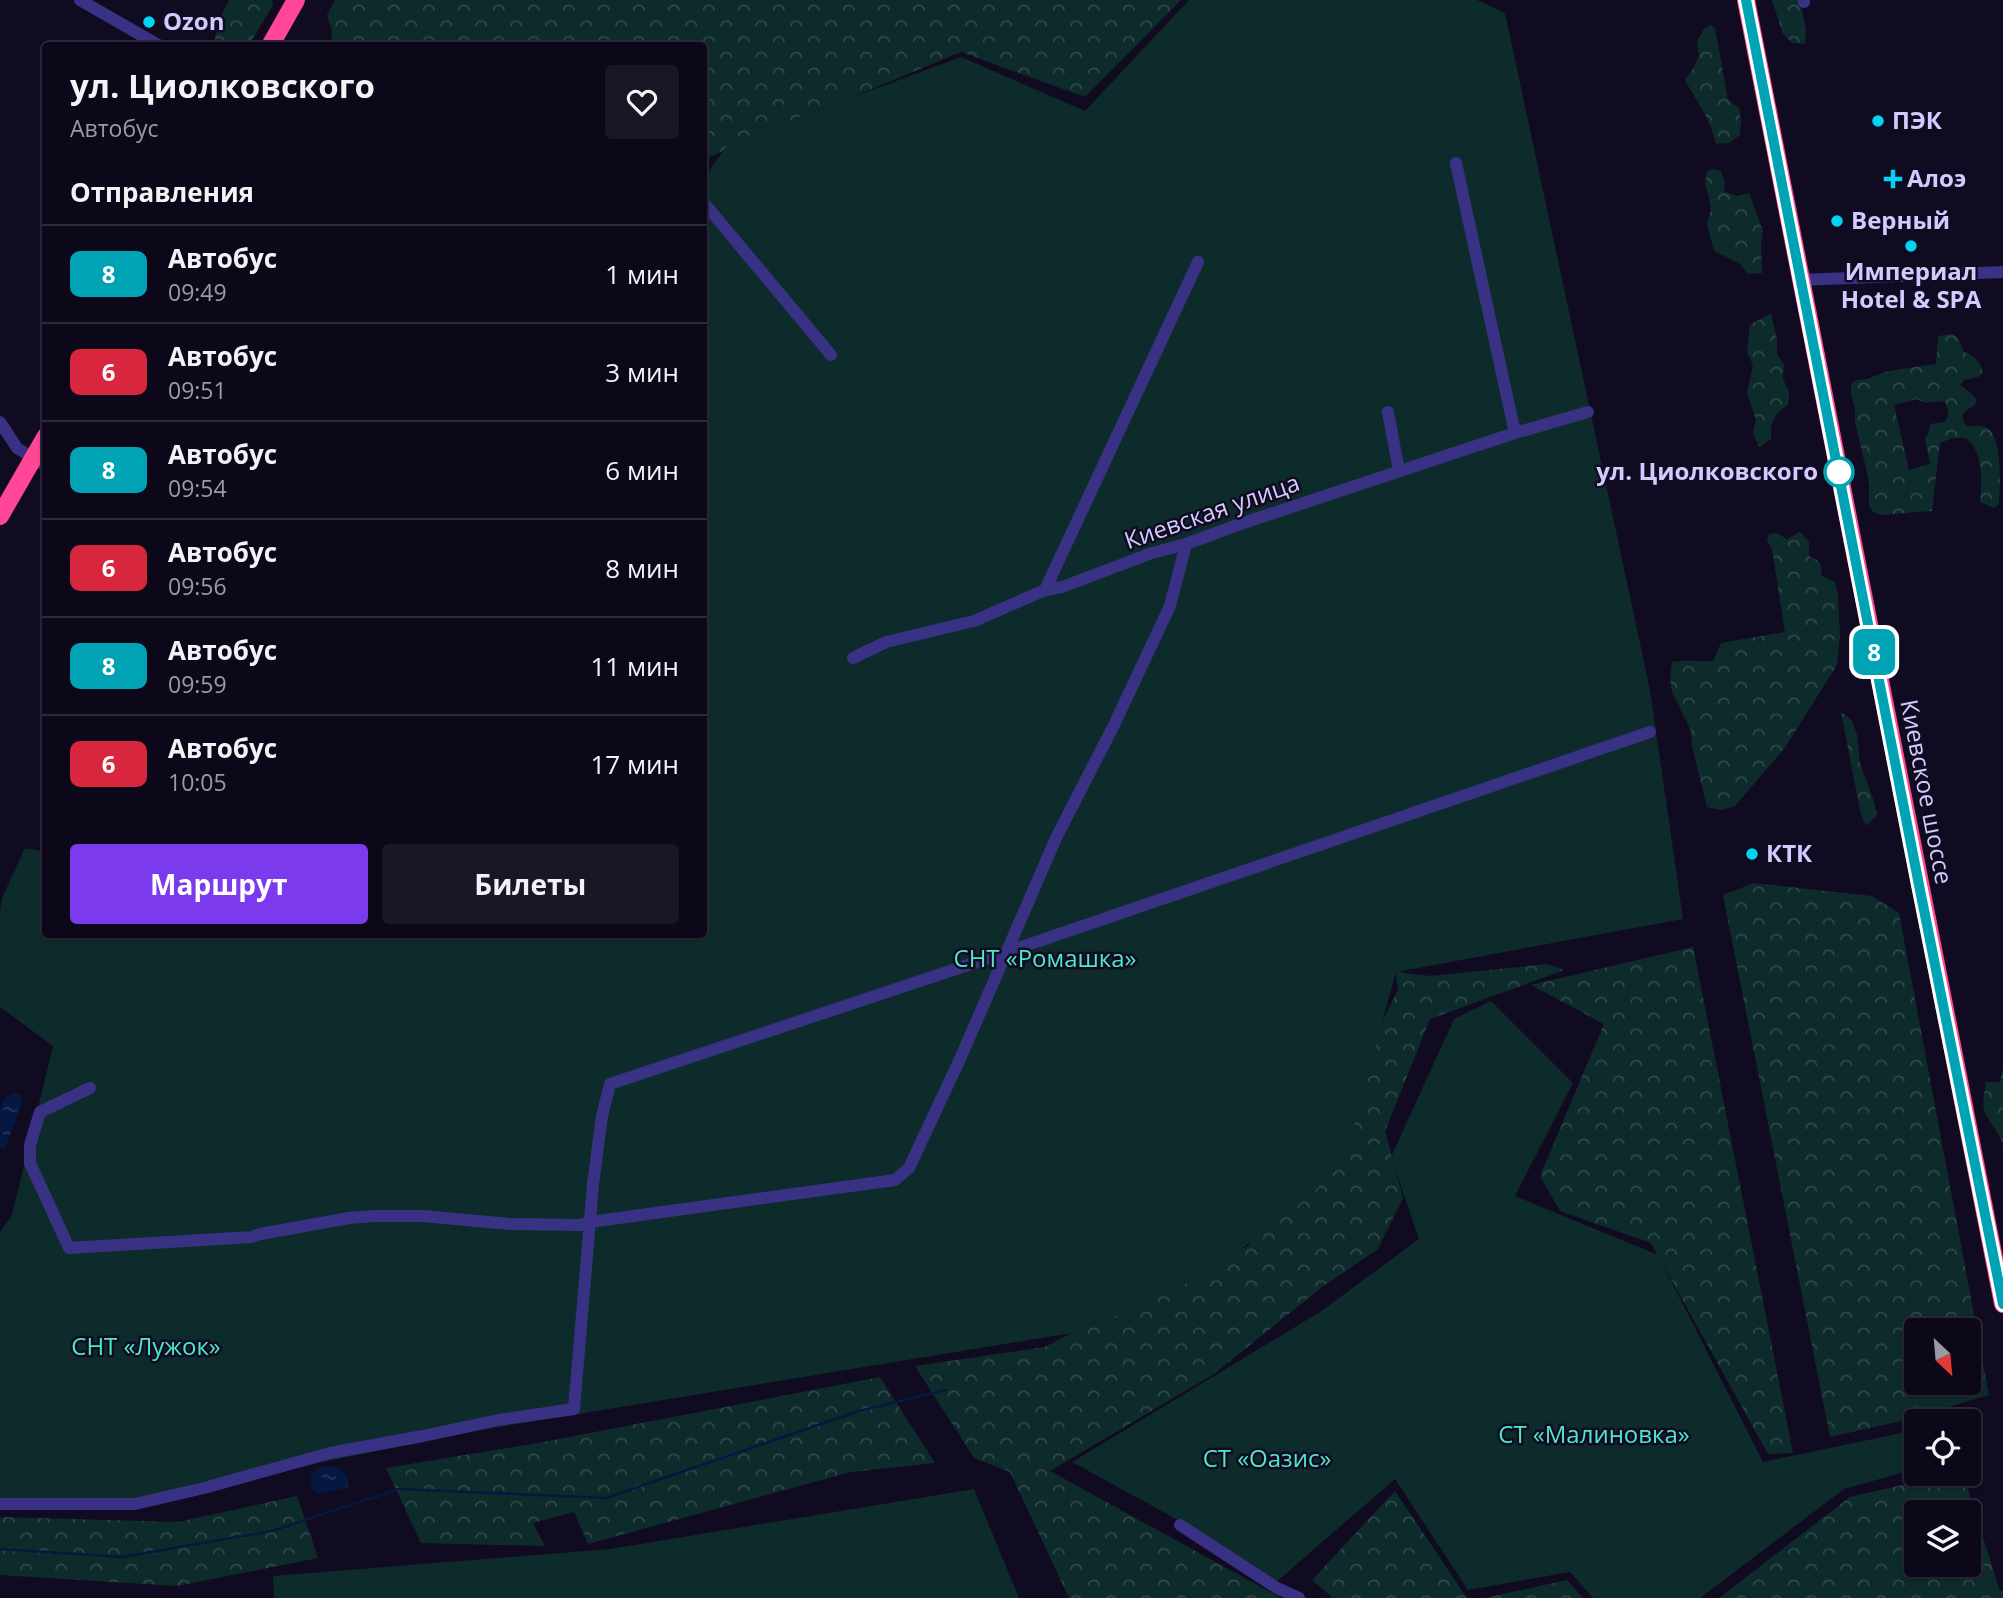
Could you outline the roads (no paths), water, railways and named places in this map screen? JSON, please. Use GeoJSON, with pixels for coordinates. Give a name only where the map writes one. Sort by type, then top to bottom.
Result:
{"type":"FeatureCollection","features":[{"type":"Feature","properties":{"kind":"highway"},"geometry":{"type":"LineString","coordinates":[[272,42],[296,0]]}},
{"type":"Feature","properties":{"kind":"highway","name":"Киевское шоссе"},"geometry":{"type":"LineString","coordinates":[[1746,0],[2000,1272],[2003,1304]]}},
{"type":"Feature","properties":{"kind":"highway"},"geometry":{"type":"LineString","coordinates":[[0,516],[39,462]]}},
{"type":"Feature","properties":{"kind":"street"},"geometry":{"type":"LineString","coordinates":[[80,0],[153,42]]}},
{"type":"Feature","properties":{"kind":"street"},"geometry":{"type":"LineString","coordinates":[[1456,163],[1515,433]]}},
{"type":"Feature","properties":{"kind":"street"},"geometry":{"type":"LineString","coordinates":[[707,207],[831,355]]}},
{"type":"Feature","properties":{"kind":"street"},"geometry":{"type":"LineString","coordinates":[[1045,590],[1198,262]]}},
{"type":"Feature","properties":{"kind":"street"},"geometry":{"type":"LineString","coordinates":[[1800,280],[2003,272]]}},
{"type":"Feature","properties":{"kind":"street"},"geometry":{"type":"LineString","coordinates":[[1388,412],[1399,471]]}},
{"type":"Feature","properties":{"kind":"street","name":"Киевская улица"},"geometry":{"type":"LineString","coordinates":[[853,658],[886,642],[974,621],[1045,590],[1062,587],[1152,553],[1186,544],[1515,433],[1588,412]]}},
{"type":"Feature","properties":{"kind":"street"},"geometry":{"type":"LineString","coordinates":[[0,422],[17,448],[39,462]]}},
{"type":"Feature","properties":{"kind":"street"},"geometry":{"type":"LineString","coordinates":[[90,1088],[40,1112],[29,1152],[33,1172],[69,1248],[251,1237],[349,1218],[374,1216],[423,1216],[510,1224],[581,1225],[895,1180],[909,1168],[1007,952],[1056,836],[1113,727],[1170,606],[1186,544]]}},
{"type":"Feature","properties":{"kind":"street"},"geometry":{"type":"LineString","coordinates":[[0,1504],[135,1504],[204,1488],[331,1452],[498,1420],[574,1409],[590,1222],[602,1116],[610,1084],[1007,952],[1650,732]]}},
{"type":"Feature","properties":{"kind":"street"},"geometry":{"type":"LineString","coordinates":[[1180,1525],[1277,1588],[1299,1598]]}},
{"type":"Feature","properties":{"kind":"water"},"geometry":{"type":"Polygon","coordinates":[[[12,1093],[21,1094],[22,1104],[5,1148],[0,1148],[0,1110],[3,1101],[12,1093]]]}},
{"type":"Feature","properties":{"kind":"water"},"geometry":{"type":"Polygon","coordinates":[[[338,1467],[347,1477],[349,1487],[324,1493],[315,1492],[311,1486],[311,1475],[316,1469],[338,1467]]]}},
{"type":"Feature","properties":{"kind":"waterway"},"geometry":{"type":"LineString","coordinates":[[0,1549],[122,1557],[272,1531],[399,1489],[606,1498],[859,1411],[946,1390]]}},
{"type":"Feature","properties":{"kind":"place","name":"Ozon"},"geometry":{"type":"Point","coordinates":[149,22]}},
{"type":"Feature","properties":{"kind":"place","name":"ПЭК"},"geometry":{"type":"Point","coordinates":[1878,121]}},
{"type":"Feature","properties":{"kind":"place","name":"Алоэ"},"geometry":{"type":"Point","coordinates":[1893,179]}},
{"type":"Feature","properties":{"kind":"place","name":"Верный"},"geometry":{"type":"Point","coordinates":[1837,221]}},
{"type":"Feature","properties":{"kind":"place","name":"Империал Hotel & SPA"},"geometry":{"type":"Point","coordinates":[1911,246]}},
{"type":"Feature","properties":{"kind":"place","name":"ул. Циолковского"},"geometry":{"type":"Point","coordinates":[1839,472]}},
{"type":"Feature","properties":{"kind":"place","name":"КТК"},"geometry":{"type":"Point","coordinates":[1752,854]}},
{"type":"Feature","properties":{"kind":"park label","name":"СНТ «Ромашка»"},"geometry":{"type":"Point","coordinates":[1045,959]}},
{"type":"Feature","properties":{"kind":"park label","name":"СНТ «Лужок»"},"geometry":{"type":"Point","coordinates":[146,1347]}},
{"type":"Feature","properties":{"kind":"park label","name":"СТ «Малиновка»"},"geometry":{"type":"Point","coordinates":[1594,1435]}},
{"type":"Feature","properties":{"kind":"park label","name":"СТ «Оазис»"},"geometry":{"type":"Point","coordinates":[1267,1459]}}]}
